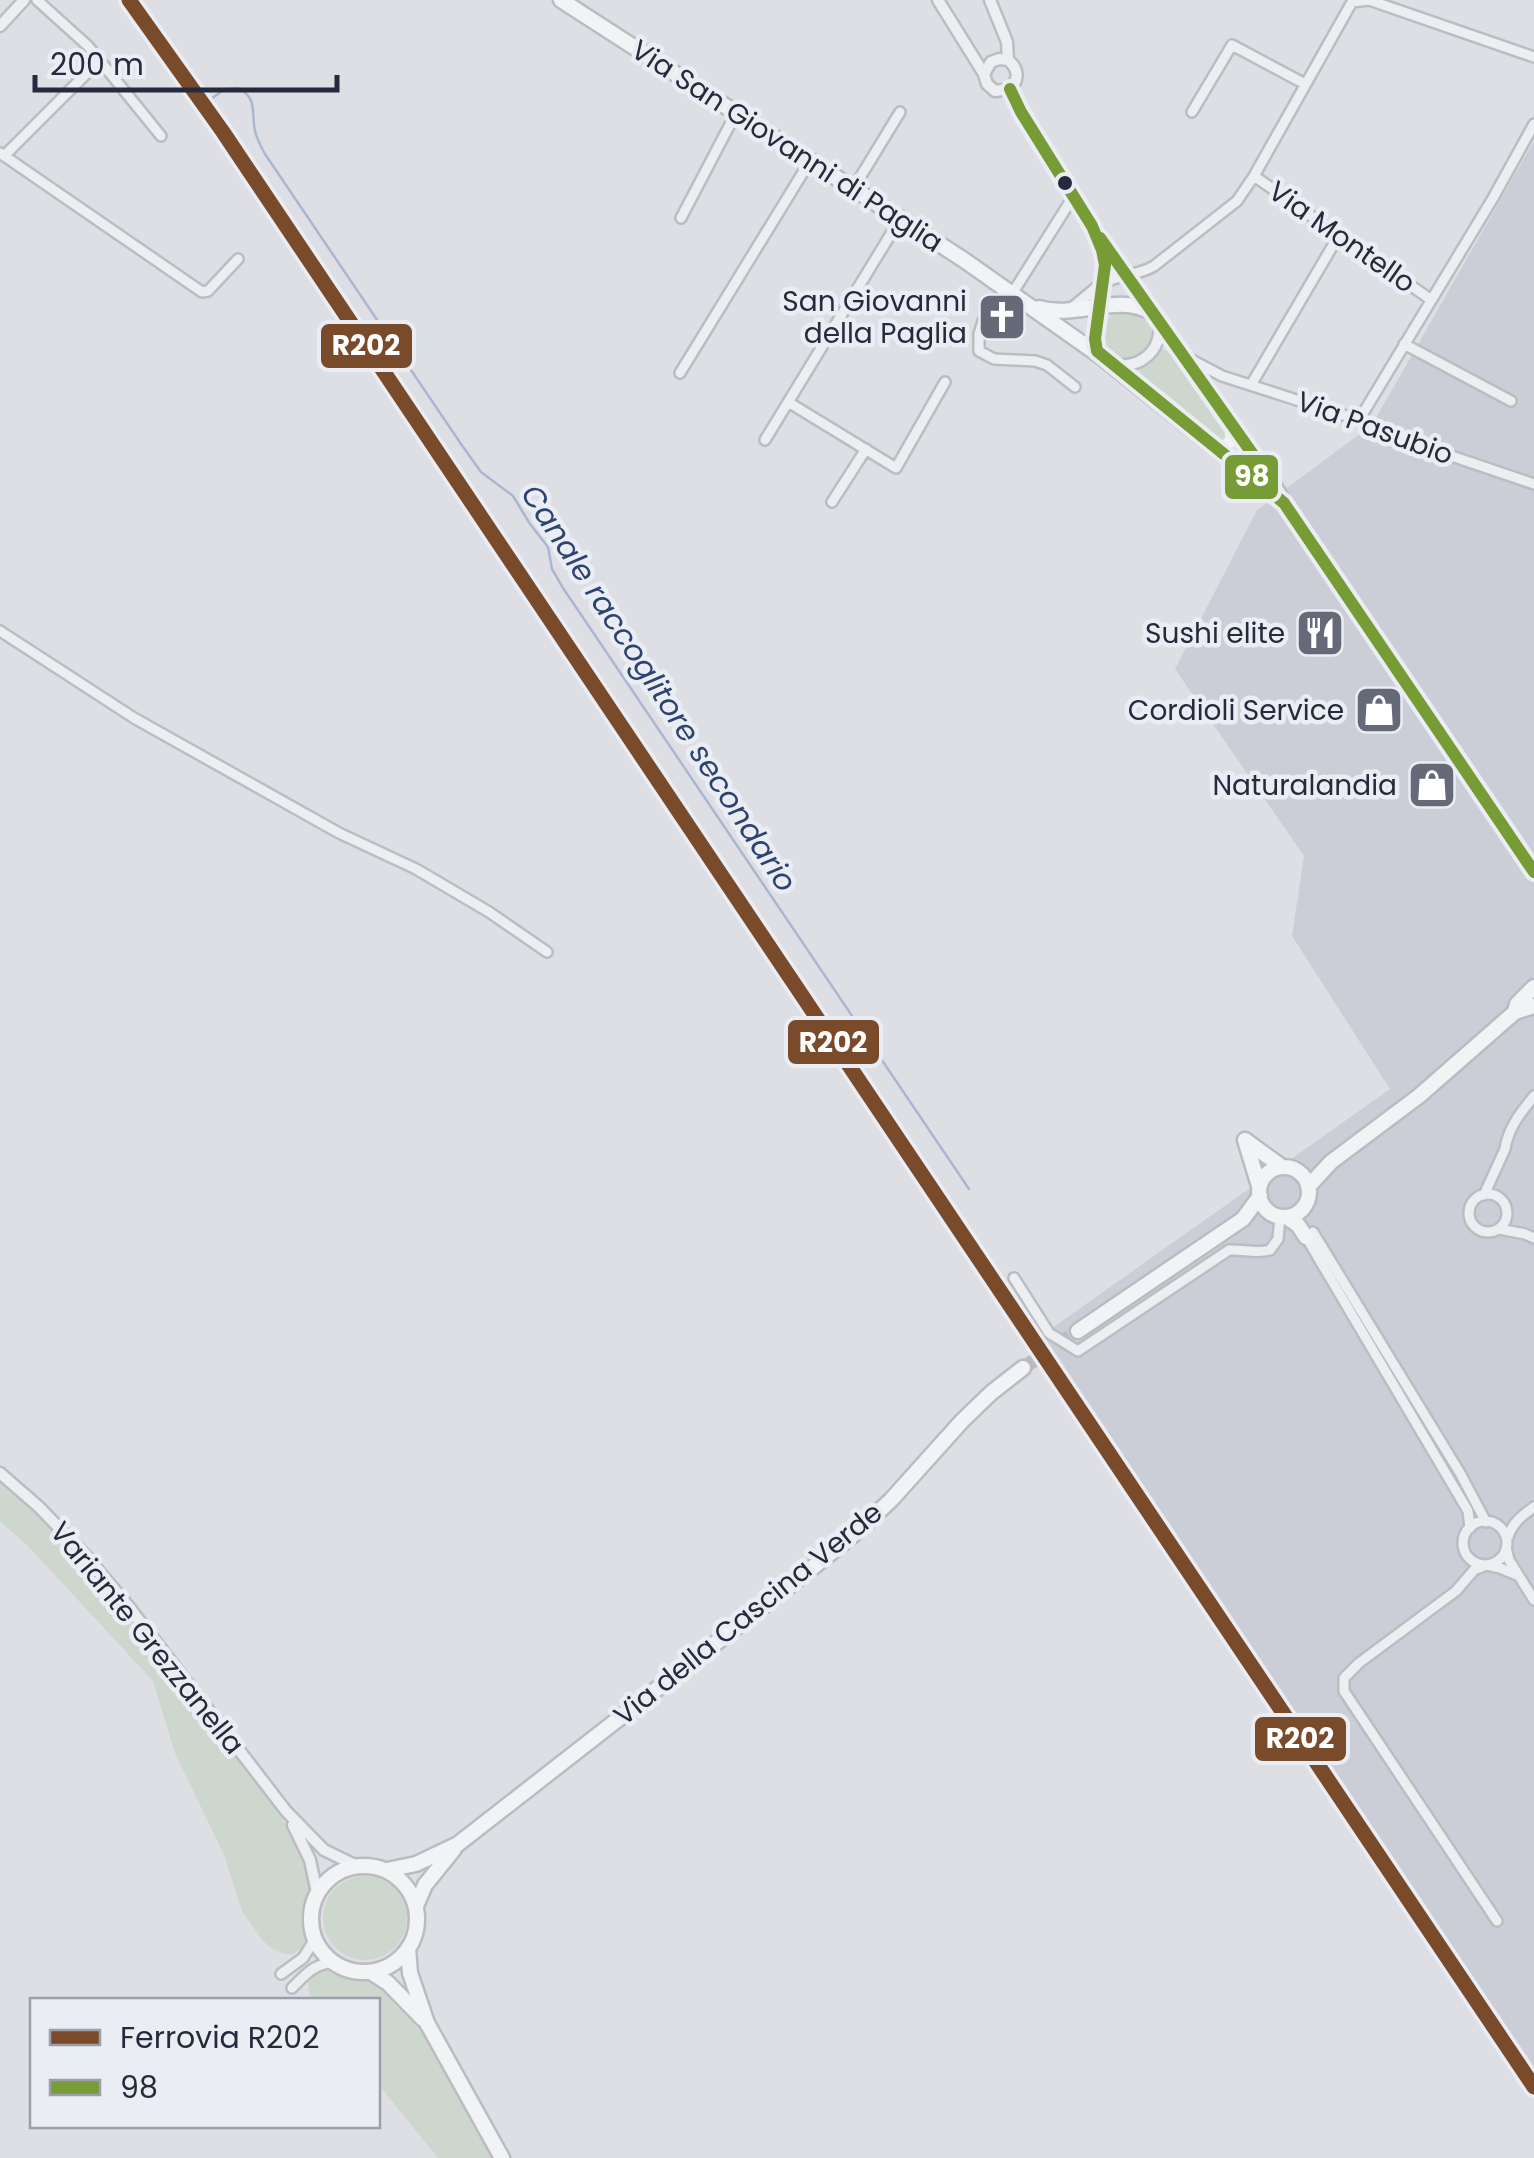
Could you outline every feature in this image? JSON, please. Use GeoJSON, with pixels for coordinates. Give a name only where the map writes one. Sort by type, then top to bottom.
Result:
{"type":"FeatureCollection","features":[{"type":"Feature","properties":{"kind":"main road","name":"Via San Giovanni di Paglia"},"geometry":{"type":"LineString","coordinates":[[560,0],[1012,294],[1103,358],[1284,503]]}},
{"type":"Feature","properties":{"kind":"main road"},"geometry":{"type":"LineString","coordinates":[[1029,306],[1065,312],[1128,305],[1140,307],[1156,318],[1534,872]]}},
{"type":"Feature","properties":{"kind":"main road"},"geometry":{"type":"LineString","coordinates":[[1212,445],[1224,446],[1232,441],[1226,418]]}},
{"type":"Feature","properties":{"kind":"main road"},"geometry":{"type":"LineString","coordinates":[[1515,1012],[1517,1004],[1534,988]]}},
{"type":"Feature","properties":{"kind":"main road"},"geometry":{"type":"LineString","coordinates":[[1310,1234],[1305,1206],[1308,1186],[1331,1162],[1419,1096],[1515,1012],[1534,1006]]}},
{"type":"Feature","properties":{"kind":"main road"},"geometry":{"type":"LineString","coordinates":[[1310,1234],[1262,1203],[1245,1140],[1282,1167],[1298,1171],[1331,1162]]}},
{"type":"Feature","properties":{"kind":"main road"},"geometry":{"type":"LineString","coordinates":[[1078,1331],[1243,1219],[1264,1178],[1282,1167]]}},
{"type":"Feature","properties":{"kind":"main road"},"geometry":{"type":"LineString","coordinates":[[1298,1171],[1308,1186]]}},
{"type":"Feature","properties":{"kind":"main road"},"geometry":{"type":"LineString","coordinates":[[1243,1219],[1293,1215],[1305,1206]]}},
{"type":"Feature","properties":{"kind":"main road","name":"Via della Cascina Verde"},"geometry":{"type":"LineString","coordinates":[[458,1844],[860,1530],[962,1421],[1023,1368]]}},
{"type":"Feature","properties":{"kind":"main road"},"geometry":{"type":"LineString","coordinates":[[387,1870],[416,1864],[458,1844]]}},
{"type":"Feature","properties":{"kind":"main road"},"geometry":{"type":"LineString","coordinates":[[315,1939],[334,1962],[356,1972],[386,1968],[408,1948],[424,1886],[458,1844]]}},
{"type":"Feature","properties":{"kind":"main road"},"geometry":{"type":"LineString","coordinates":[[317,1893],[334,1874],[357,1866]]}},
{"type":"Feature","properties":{"kind":"main road","name":"Variante Grezzanella"},"geometry":{"type":"LineString","coordinates":[[357,1866],[387,1870]]}},
{"type":"Feature","properties":{"kind":"main road"},"geometry":{"type":"LineString","coordinates":[[387,1870],[405,1885],[416,1906]]}},
{"type":"Feature","properties":{"kind":"main road","name":"Variante Grezzanella"},"geometry":{"type":"LineString","coordinates":[[315,1939],[310,1921],[317,1893]]}},
{"type":"Feature","properties":{"kind":"main road"},"geometry":{"type":"LineString","coordinates":[[408,1948],[410,1973],[427,2023],[502,2158]]}},
{"type":"Feature","properties":{"kind":"main road"},"geometry":{"type":"LineString","coordinates":[[371,1972],[400,1994],[427,2023]]}},
{"type":"Feature","properties":{"kind":"street"},"geometry":{"type":"LineString","coordinates":[[0,26],[24,0]]}},
{"type":"Feature","properties":{"kind":"street"},"geometry":{"type":"LineString","coordinates":[[38,0],[88,46],[161,136]]}},
{"type":"Feature","properties":{"kind":"street"},"geometry":{"type":"LineString","coordinates":[[938,0],[990,88],[1000,92],[1010,89],[1017,74],[1008,60],[999,58],[990,62],[984,74]]}},
{"type":"Feature","properties":{"kind":"street"},"geometry":{"type":"LineString","coordinates":[[990,0],[1007,42],[1008,60]]}},
{"type":"Feature","properties":{"kind":"street"},"geometry":{"type":"LineString","coordinates":[[1065,312],[1114,277],[1146,270],[1237,202],[1350,1],[1369,0],[1534,57]]}},
{"type":"Feature","properties":{"kind":"street"},"geometry":{"type":"LineString","coordinates":[[960,32],[990,62]]}},
{"type":"Feature","properties":{"kind":"street"},"geometry":{"type":"LineString","coordinates":[[1192,112],[1232,45],[1305,84]]}},
{"type":"Feature","properties":{"kind":"street"},"geometry":{"type":"LineString","coordinates":[[100,60],[2,155],[202,292],[208,291],[238,259]]}},
{"type":"Feature","properties":{"kind":"street"},"geometry":{"type":"LineString","coordinates":[[1010,89],[1073,197],[1156,318],[1158,342],[1144,360],[1112,364],[1095,345],[1104,258],[1092,226]]}},
{"type":"Feature","properties":{"kind":"street"},"geometry":{"type":"LineString","coordinates":[[854,190],[900,112]]}},
{"type":"Feature","properties":{"kind":"street"},"geometry":{"type":"LineString","coordinates":[[681,218],[736,113]]}},
{"type":"Feature","properties":{"kind":"street"},"geometry":{"type":"LineString","coordinates":[[1359,420],[1534,124]]}},
{"type":"Feature","properties":{"kind":"street"},"geometry":{"type":"LineString","coordinates":[[680,373],[810,161]]}},
{"type":"Feature","properties":{"kind":"street","name":"Via Montello"},"geometry":{"type":"LineString","coordinates":[[1254,176],[1430,299]]}},
{"type":"Feature","properties":{"kind":"street"},"geometry":{"type":"LineString","coordinates":[[1073,197],[1012,294],[983,321],[979,351],[994,359],[1036,360],[1075,387]]}},
{"type":"Feature","properties":{"kind":"street"},"geometry":{"type":"LineString","coordinates":[[765,440],[900,220]]}},
{"type":"Feature","properties":{"kind":"street"},"geometry":{"type":"LineString","coordinates":[[1251,385],[1339,234]]}},
{"type":"Feature","properties":{"kind":"street"},"geometry":{"type":"LineString","coordinates":[[1404,344],[1511,402]]}},
{"type":"Feature","properties":{"kind":"street","name":"Via Pasubio"},"geometry":{"type":"LineString","coordinates":[[1181,354],[1216,373],[1534,484]]}},
{"type":"Feature","properties":{"kind":"street"},"geometry":{"type":"LineString","coordinates":[[1203,386],[1216,373]]}},
{"type":"Feature","properties":{"kind":"street"},"geometry":{"type":"LineString","coordinates":[[788,402],[896,468],[944,382]]}},
{"type":"Feature","properties":{"kind":"street"},"geometry":{"type":"LineString","coordinates":[[832,502],[866,449]]}},
{"type":"Feature","properties":{"kind":"street"},"geometry":{"type":"LineString","coordinates":[[0,630],[134,718],[339,834],[416,868],[547,952]]}},
{"type":"Feature","properties":{"kind":"street"},"geometry":{"type":"LineString","coordinates":[[1530,1236],[1499,1230],[1483,1232],[1473,1225],[1469,1213],[1473,1201],[1484,1194],[1514,1122],[1534,1096]]}},
{"type":"Feature","properties":{"kind":"street"},"geometry":{"type":"LineString","coordinates":[[1496,1169],[1496,1196]]}},
{"type":"Feature","properties":{"kind":"street"},"geometry":{"type":"LineString","coordinates":[[1484,1194],[1496,1196],[1506,1204],[1508,1214],[1499,1230]]}},
{"type":"Feature","properties":{"kind":"street"},"geometry":{"type":"LineString","coordinates":[[1508,1214],[1530,1236]]}},
{"type":"Feature","properties":{"kind":"street"},"geometry":{"type":"LineString","coordinates":[[1014,1278],[1049,1334],[1078,1351],[1229,1250],[1270,1250],[1278,1239],[1279,1215]]}},
{"type":"Feature","properties":{"kind":"street"},"geometry":{"type":"LineString","coordinates":[[1310,1234],[1460,1473],[1477,1509],[1500,1527],[1507,1543],[1508,1560],[1534,1600]]}},
{"type":"Feature","properties":{"kind":"street"},"geometry":{"type":"LineString","coordinates":[[1310,1234],[1468,1512],[1465,1582]]}},
{"type":"Feature","properties":{"kind":"street","name":"Variante Grezzanella"},"geometry":{"type":"LineString","coordinates":[[0,1473],[87,1557],[286,1811],[324,1850],[357,1866]]}},
{"type":"Feature","properties":{"kind":"street"},"geometry":{"type":"LineString","coordinates":[[1497,1921],[1344,1691],[1344,1678],[1456,1591],[1474,1570],[1500,1560],[1510,1530],[1534,1507]]}},
{"type":"Feature","properties":{"kind":"street"},"geometry":{"type":"LineString","coordinates":[[1470,1528],[1519,1519]]}},
{"type":"Feature","properties":{"kind":"street"},"geometry":{"type":"LineString","coordinates":[[1467,1556],[1517,1576]]}},
{"type":"Feature","properties":{"kind":"street","name":"Variante Grezzanella"},"geometry":{"type":"LineString","coordinates":[[286,1811],[310,1860],[317,1893]]}},
{"type":"Feature","properties":{"kind":"street"},"geometry":{"type":"LineString","coordinates":[[281,1974],[303,1958],[315,1939]]}},
{"type":"Feature","properties":{"kind":"street"},"geometry":{"type":"LineString","coordinates":[[292,1988],[312,1968],[334,1962]]}},
{"type":"Feature","properties":{"kind":"shaded area"},"geometry":{"type":"Polygon","coordinates":[[[123,0],[134,0],[138,5],[295,231],[868,1087],[861,1093],[190,90],[123,0]]]}},
{"type":"Feature","properties":{"kind":"shaded area"},"geometry":{"type":"Polygon","coordinates":[[[1534,141],[1534,2067],[1038,1338],[1390,1089],[1292,936],[1304,856],[1175,669],[1257,510],[1372,425],[1534,141]]]}},
{"type":"Feature","properties":{"kind":"shaded area"},"geometry":{"type":"Polygon","coordinates":[[[1127,310],[1145,317],[1152,335],[1145,353],[1127,360],[1109,353],[1102,335],[1109,317],[1127,310]]]}},
{"type":"Feature","properties":{"kind":"shaded area"},"geometry":{"type":"Polygon","coordinates":[[[1162,349],[1168,351],[1225,434],[1222,441],[1138,376],[1162,349]]]}},
{"type":"Feature","properties":{"kind":"shaded area"},"geometry":{"type":"Polygon","coordinates":[[[0,1483],[44,1518],[127,1612],[277,1809],[312,1875],[304,1918],[308,1937],[306,1945],[293,1954],[271,1948],[242,1911],[224,1855],[175,1753],[153,1681],[27,1545],[0,1522],[0,1483]]]}},
{"type":"Feature","properties":{"kind":"shaded area"},"geometry":{"type":"Polygon","coordinates":[[[365,1876],[381,1879],[395,1888],[404,1902],[404,1934],[395,1948],[381,1957],[365,1960],[349,1957],[335,1948],[326,1934],[323,1918],[326,1902],[335,1888],[349,1879],[365,1876]]]}},
{"type":"Feature","properties":{"kind":"shaded area"},"geometry":{"type":"Polygon","coordinates":[[[329,1965],[369,1975],[402,2002],[495,2158],[438,2158],[380,2086],[380,1998],[311,1998],[310,1978],[329,1965]]]}},
{"type":"Feature","properties":{"kind":"waterway","name":"Canale raccoglitore secondario"},"geometry":{"type":"LineString","coordinates":[[211,99],[225,89],[238,88],[249,96],[256,134],[265,154],[481,472],[513,496],[548,547],[552,569],[563,588],[969,1189]]}},
{"type":"Feature","properties":{"kind":"tunnel"},"geometry":{"type":"LineString","coordinates":[[1023,1368],[1078,1331]]}},
{"type":"Feature","properties":{"kind":"rail line","name":"R202"},"geometry":{"type":"LineString","coordinates":[[129,0],[223,132],[1534,2087]]}},
{"type":"Feature","properties":{"kind":"transit line","name":"98"},"geometry":{"type":"LineString","coordinates":[[1010,89],[1092,226],[1102,250],[1105,265],[1095,339],[1097,351],[1284,503],[1534,872]]}},
{"type":"Feature","properties":{"kind":"transit line","name":"98"},"geometry":{"type":"LineString","coordinates":[[1100,238],[1259,463]]}},
{"type":"Feature","properties":{"kind":"place","name":"San Giovanni della Paglia"},"geometry":{"type":"Point","coordinates":[1002,317]}},
{"type":"Feature","properties":{"kind":"place","name":"Sushi elite"},"geometry":{"type":"Point","coordinates":[1320,633]}},
{"type":"Feature","properties":{"kind":"place","name":"Cordioli Service"},"geometry":{"type":"Point","coordinates":[1379,710]}},
{"type":"Feature","properties":{"kind":"place","name":"Naturalandia"},"geometry":{"type":"Point","coordinates":[1432,785]}}]}
